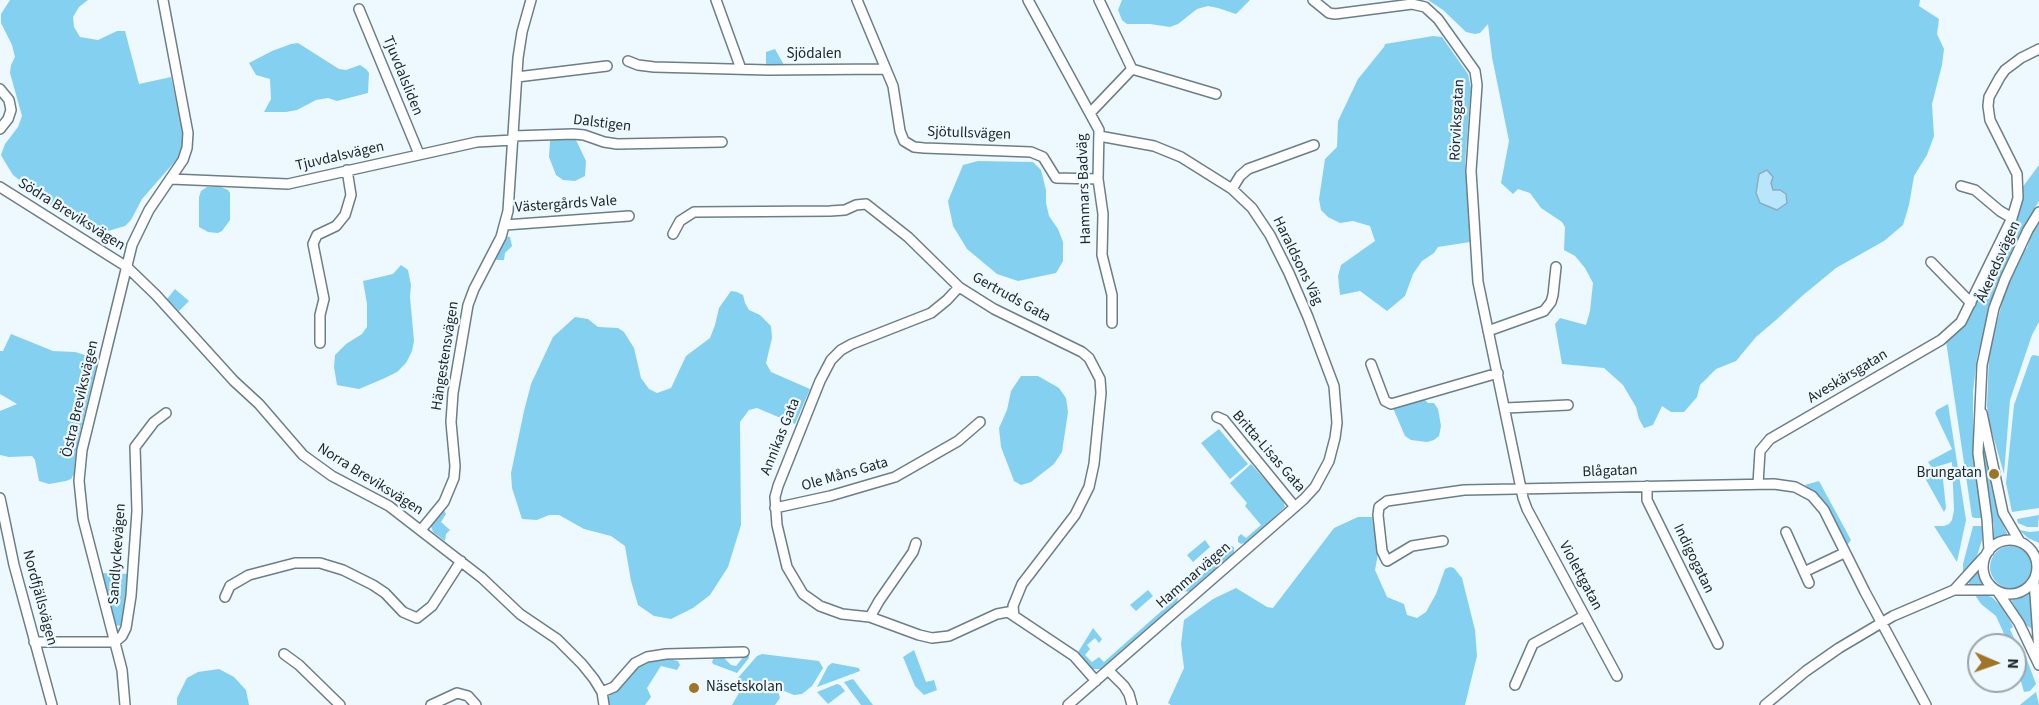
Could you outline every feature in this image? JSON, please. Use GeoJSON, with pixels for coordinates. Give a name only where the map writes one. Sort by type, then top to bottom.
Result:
{"type":"FeatureCollection","features":[{"type":"Feature","properties":{"kind":"street","name":"Östra Breviksvägen"},"geometry":{"type":"LineString","coordinates":[[115,642],[83,519],[79,481],[82,450],[132,245],[142,223],[185,154],[188,133],[163,0]]}},
{"type":"Feature","properties":{"kind":"street","name":"Hängestensvägen"},"geometry":{"type":"LineString","coordinates":[[421,530],[444,502],[453,482],[451,409],[465,319],[474,289],[505,225],[510,192],[522,32],[531,0]]}},
{"type":"Feature","properties":{"kind":"street"},"geometry":{"type":"LineString","coordinates":[[716,0],[741,69]]}},
{"type":"Feature","properties":{"kind":"street","name":"Sjötullsvägen"},"geometry":{"type":"LineString","coordinates":[[857,0],[896,94],[900,131],[904,141],[924,148],[1031,152],[1043,157],[1056,178],[1098,179]]}},
{"type":"Feature","properties":{"kind":"street","name":"Hammars Badväg"},"geometry":{"type":"LineString","coordinates":[[1028,0],[1091,112],[1100,136],[1098,179],[1103,214],[1102,255],[1112,295],[1112,322]]}},
{"type":"Feature","properties":{"kind":"street"},"geometry":{"type":"LineString","coordinates":[[1099,0],[1132,69],[1216,94]]}},
{"type":"Feature","properties":{"kind":"street","name":"Rörviksgatan"},"geometry":{"type":"LineString","coordinates":[[1313,0],[1329,13],[1335,14],[1406,5],[1425,7],[1438,19],[1475,71],[1477,85],[1471,171],[1478,282],[1521,489]]}},
{"type":"Feature","properties":{"kind":"street","name":"Tjuvdalsliden"},"geometry":{"type":"LineString","coordinates":[[359,9],[419,154]]}},
{"type":"Feature","properties":{"kind":"street","name":"Aveskärsgatan"},"geometry":{"type":"LineString","coordinates":[[1758,484],[1759,456],[1762,447],[1770,439],[1941,340],[1961,322],[2012,218],[2018,198],[2017,174],[1990,120],[1988,101],[1994,87],[2006,70],[2021,58],[2039,49]]}},
{"type":"Feature","properties":{"kind":"street","name":"Sjödalen"},"geometry":{"type":"LineString","coordinates":[[628,61],[643,66],[886,69]]}},
{"type":"Feature","properties":{"kind":"street"},"geometry":{"type":"LineString","coordinates":[[517,77],[607,66]]}},
{"type":"Feature","properties":{"kind":"street"},"geometry":{"type":"LineString","coordinates":[[1091,112],[1132,69]]}},
{"type":"Feature","properties":{"kind":"street"},"geometry":{"type":"LineString","coordinates":[[0,89],[9,100],[11,110],[8,119],[0,129]]}},
{"type":"Feature","properties":{"kind":"street","name":"Dalstigen"},"geometry":{"type":"LineString","coordinates":[[513,138],[573,134],[617,144],[722,142]]}},
{"type":"Feature","properties":{"kind":"street","name":"Haraldsons Väg"},"geometry":{"type":"LineString","coordinates":[[1100,136],[1166,150],[1194,164],[1232,189],[1253,209],[1274,243],[1299,296],[1331,376],[1336,395],[1337,423],[1329,461]]}},
{"type":"Feature","properties":{"kind":"street","name":"Tjuvdalsvägen"},"geometry":{"type":"LineString","coordinates":[[171,179],[282,184],[488,140],[513,138]]}},
{"type":"Feature","properties":{"kind":"street"},"geometry":{"type":"LineString","coordinates":[[1232,189],[1240,176],[1248,169],[1314,145]]}},
{"type":"Feature","properties":{"kind":"street"},"geometry":{"type":"LineString","coordinates":[[320,344],[320,315],[324,299],[313,244],[317,235],[336,226],[345,215],[351,195],[347,170]]}},
{"type":"Feature","properties":{"kind":"street"},"geometry":{"type":"LineString","coordinates":[[1961,186],[1975,190],[2012,218]]}},
{"type":"Feature","properties":{"kind":"street","name":"Södra Breviksvägen"},"geometry":{"type":"LineString","coordinates":[[0,187],[126,267]]}},
{"type":"Feature","properties":{"kind":"street","name":"Gertruds Gata"},"geometry":{"type":"LineString","coordinates":[[673,234],[680,221],[694,212],[830,211],[845,210],[866,204],[908,237],[959,287],[994,309],[1082,352],[1094,366],[1100,379],[1101,393],[1089,488],[1076,515],[1022,584],[1013,606],[1014,615]]}},
{"type":"Feature","properties":{"kind":"street","name":"Åkeredsvägen"},"geometry":{"type":"LineString","coordinates":[[2039,212],[2004,279],[1994,308],[1985,345],[1979,396],[1978,453],[1988,519],[1987,553],[1983,564],[1984,576],[2019,623],[2039,664]]}},
{"type":"Feature","properties":{"kind":"street","name":"Västergårds Vale"},"geometry":{"type":"LineString","coordinates":[[505,225],[629,216]]}},
{"type":"Feature","properties":{"kind":"street"},"geometry":{"type":"LineString","coordinates":[[1931,262],[1971,303]]}},
{"type":"Feature","properties":{"kind":"street","name":"Norra Breviksvägen"},"geometry":{"type":"LineString","coordinates":[[126,267],[156,296],[234,381],[259,404],[303,455],[332,476],[389,506],[483,578],[520,614],[550,633],[569,650],[594,679],[602,692],[604,705]]}},
{"type":"Feature","properties":{"kind":"street"},"geometry":{"type":"LineString","coordinates":[[1488,331],[1544,311],[1553,295],[1556,267]]}},
{"type":"Feature","properties":{"kind":"street","name":"Annikas Gata"},"geometry":{"type":"LineString","coordinates":[[959,287],[931,313],[852,344],[841,350],[831,360],[781,475],[775,508],[778,535],[787,567],[803,594],[829,610],[870,617],[919,635],[940,638],[958,633],[997,614],[1008,612],[1014,615]]}},
{"type":"Feature","properties":{"kind":"street"},"geometry":{"type":"LineString","coordinates":[[1371,364],[1385,401],[1391,404],[1498,373]]}},
{"type":"Feature","properties":{"kind":"street","name":"Åkeredsvägen"},"geometry":{"type":"LineString","coordinates":[[1979,396],[2003,513],[2022,543],[2035,556],[2039,651]]}},
{"type":"Feature","properties":{"kind":"street"},"geometry":{"type":"LineString","coordinates":[[1506,408],[1568,405]]}},
{"type":"Feature","properties":{"kind":"street","name":"Sandlyckevägen"},"geometry":{"type":"LineString","coordinates":[[115,642],[126,628],[132,596],[137,505],[135,447],[153,424],[166,413]]}},
{"type":"Feature","properties":{"kind":"street","name":"Britta-Lisas Gata"},"geometry":{"type":"LineString","coordinates":[[1217,417],[1224,420],[1295,507]]}},
{"type":"Feature","properties":{"kind":"street","name":"Ole Måns Gata"},"geometry":{"type":"LineString","coordinates":[[775,508],[848,492],[895,477],[958,441],[980,422]]}},
{"type":"Feature","properties":{"kind":"street","name":"Hammarvägen"},"geometry":{"type":"LineString","coordinates":[[1068,705],[1295,507],[1315,487],[1329,461]]}},
{"type":"Feature","properties":{"kind":"street","name":"Blågatan"},"geometry":{"type":"LineString","coordinates":[[1443,542],[1412,546],[1387,561],[1382,551],[1379,507],[1387,501],[1444,492],[1758,484],[1795,487],[1812,496],[1824,510],[1844,553],[1926,705]]}},
{"type":"Feature","properties":{"kind":"street","name":"Indigogatan"},"geometry":{"type":"LineString","coordinates":[[1647,486],[1647,500],[1718,644]]}},
{"type":"Feature","properties":{"kind":"street","name":"Violettgatan"},"geometry":{"type":"LineString","coordinates":[[1521,489],[1527,509],[1617,676]]}},
{"type":"Feature","properties":{"kind":"street","name":"Nordfjällsvägen"},"geometry":{"type":"LineString","coordinates":[[0,498],[14,565],[52,705]]}},
{"type":"Feature","properties":{"kind":"street"},"geometry":{"type":"LineString","coordinates":[[1786,532],[1809,583]]}},
{"type":"Feature","properties":{"kind":"street"},"geometry":{"type":"LineString","coordinates":[[1766,705],[1806,671],[1881,623],[1954,590],[2001,541],[2009,540],[2039,546]]}},
{"type":"Feature","properties":{"kind":"street"},"geometry":{"type":"LineString","coordinates":[[870,617],[910,558],[916,543]]}},
{"type":"Feature","properties":{"kind":"street"},"geometry":{"type":"LineString","coordinates":[[1803,572],[1844,553]]}},
{"type":"Feature","properties":{"kind":"street"},"geometry":{"type":"LineString","coordinates":[[225,597],[230,586],[249,575],[295,563],[320,563],[343,570],[373,585],[385,593],[404,612],[417,618],[432,606],[461,561]]}},
{"type":"Feature","properties":{"kind":"street"},"geometry":{"type":"LineString","coordinates":[[1954,590],[2018,593],[2031,585],[2036,577]]}},
{"type":"Feature","properties":{"kind":"street"},"geometry":{"type":"LineString","coordinates":[[1014,615],[1074,656],[1096,681]]}},
{"type":"Feature","properties":{"kind":"street"},"geometry":{"type":"LineString","coordinates":[[1515,686],[1533,644],[1584,616]]}},
{"type":"Feature","properties":{"kind":"street"},"geometry":{"type":"LineString","coordinates":[[34,642],[115,642],[122,670],[125,705]]}},
{"type":"Feature","properties":{"kind":"street"},"geometry":{"type":"LineString","coordinates":[[602,692],[614,687],[635,663],[647,657],[666,654],[744,652]]}},
{"type":"Feature","properties":{"kind":"street"},"geometry":{"type":"LineString","coordinates":[[284,654],[299,665],[339,705]]}},
{"type":"Feature","properties":{"kind":"street"},"geometry":{"type":"LineString","coordinates":[[1108,670],[1124,686],[1132,705]]}},
{"type":"Feature","properties":{"kind":"street"},"geometry":{"type":"LineString","coordinates":[[431,705],[457,693],[468,696],[476,705]]}},
{"type":"Feature","properties":{"kind":"shaded area"},"geometry":{"type":"Polygon","coordinates":[[[10,0],[88,0],[79,7],[73,17],[74,27],[80,37],[98,40],[117,31],[125,31],[139,84],[171,77],[183,133],[183,145],[178,158],[142,199],[131,220],[125,226],[108,231],[89,229],[73,222],[13,175],[1,155],[22,116],[10,73],[15,57],[1,23],[1,14],[10,0]]]}},
{"type":"Feature","properties":{"kind":"shaded area"},"geometry":{"type":"Polygon","coordinates":[[[1122,0],[1250,0],[1236,14],[1208,6],[1197,9],[1178,24],[1170,27],[1127,24],[1122,20],[1118,10],[1122,0]]]}},
{"type":"Feature","properties":{"kind":"shaded area"},"geometry":{"type":"Polygon","coordinates":[[[1428,0],[1920,0],[1919,6],[1939,19],[1937,34],[1944,49],[1932,104],[1934,136],[1927,155],[1914,176],[1903,225],[1884,241],[1836,268],[1756,337],[1736,361],[1716,369],[1700,385],[1697,397],[1684,412],[1671,412],[1662,406],[1653,425],[1644,428],[1636,407],[1623,385],[1604,368],[1562,364],[1555,324],[1560,318],[1586,325],[1593,283],[1575,256],[1564,250],[1565,227],[1562,222],[1541,208],[1530,193],[1518,189],[1513,194],[1501,183],[1509,141],[1492,57],[1488,24],[1480,33],[1466,32],[1443,10],[1428,0]]]}},
{"type":"Feature","properties":{"kind":"shaded area"},"geometry":{"type":"Polygon","coordinates":[[[1433,36],[1442,37],[1468,74],[1471,88],[1465,163],[1470,242],[1438,247],[1434,253],[1422,261],[1413,274],[1405,296],[1387,311],[1360,291],[1340,295],[1338,276],[1341,265],[1375,241],[1370,226],[1353,221],[1340,223],[1328,217],[1321,210],[1319,199],[1325,159],[1337,147],[1338,121],[1358,79],[1385,44],[1433,36]]]}},
{"type":"Feature","properties":{"kind":"shaded area"},"geometry":{"type":"Polygon","coordinates":[[[298,43],[339,69],[346,70],[360,65],[366,69],[369,73],[368,93],[337,101],[328,98],[316,100],[297,110],[264,112],[271,99],[270,79],[256,75],[249,63],[272,51],[298,43]]]}},
{"type":"Feature","properties":{"kind":"shaded area"},"geometry":{"type":"Polygon","coordinates":[[[775,49],[784,65],[766,65],[766,52],[775,49]]]}},
{"type":"Feature","properties":{"kind":"shaded area"},"geometry":{"type":"Polygon","coordinates":[[[572,137],[576,140],[586,161],[585,176],[575,181],[563,180],[556,175],[549,157],[550,141],[554,138],[572,137]]]}},
{"type":"Feature","properties":{"kind":"shaded area"},"geometry":{"type":"Polygon","coordinates":[[[978,161],[1033,162],[1041,170],[1049,216],[1063,242],[1063,261],[1056,273],[1018,281],[997,274],[967,249],[953,226],[948,201],[963,165],[978,161]]]}},
{"type":"Feature","properties":{"kind":"shaded area"},"geometry":{"type":"Polygon","coordinates":[[[2039,165],[2039,201],[2025,224],[1995,287],[1977,358],[1973,392],[1973,454],[1982,518],[1975,518],[1972,517],[1946,341],[1960,329],[1970,314],[2022,188],[2039,165]]]}},
{"type":"Feature","properties":{"kind":"shaded area"},"geometry":{"type":"Polygon","coordinates":[[[1767,170],[1773,177],[1771,183],[1773,190],[1780,190],[1786,194],[1787,203],[1777,210],[1760,203],[1756,193],[1759,174],[1767,170]]]}},
{"type":"Feature","properties":{"kind":"shaded area"},"geometry":{"type":"Polygon","coordinates":[[[207,187],[221,187],[230,193],[230,220],[218,233],[208,232],[199,227],[199,197],[201,191],[207,187]]]}},
{"type":"Feature","properties":{"kind":"shaded area"},"geometry":{"type":"Polygon","coordinates":[[[2039,223],[2039,322],[2032,335],[2010,400],[2004,474],[1989,422],[1987,406],[1989,354],[2005,291],[2022,252],[2027,248],[2039,223]]]}},
{"type":"Feature","properties":{"kind":"shaded area"},"geometry":{"type":"Polygon","coordinates":[[[505,236],[510,237],[512,246],[505,253],[504,260],[497,260],[494,258],[505,236]]]}},
{"type":"Feature","properties":{"kind":"shaded area"},"geometry":{"type":"Polygon","coordinates":[[[401,265],[408,270],[411,285],[414,341],[406,363],[397,372],[359,389],[337,385],[335,355],[346,344],[362,334],[367,327],[367,304],[363,281],[393,274],[401,265]]]}},
{"type":"Feature","properties":{"kind":"shaded area"},"geometry":{"type":"Polygon","coordinates":[[[175,289],[189,301],[179,311],[167,299],[175,289]]]}},
{"type":"Feature","properties":{"kind":"shaded area"},"geometry":{"type":"Polygon","coordinates":[[[731,291],[743,295],[749,310],[760,315],[771,326],[772,338],[766,363],[771,372],[810,389],[795,424],[757,408],[749,410],[740,422],[741,525],[728,567],[710,595],[693,608],[671,619],[654,616],[638,605],[625,546],[611,536],[584,529],[559,515],[549,515],[537,520],[522,519],[512,488],[511,473],[524,411],[531,384],[553,337],[575,317],[588,319],[598,327],[618,328],[624,332],[634,348],[641,378],[649,389],[657,393],[671,388],[686,356],[710,338],[719,308],[731,291]]]}},
{"type":"Feature","properties":{"kind":"shaded area"},"geometry":{"type":"Polygon","coordinates":[[[11,334],[53,351],[75,352],[95,358],[97,363],[79,436],[74,474],[66,481],[49,484],[39,481],[35,460],[32,456],[0,455],[0,411],[17,404],[0,394],[0,351],[3,351],[11,334]]]}},
{"type":"Feature","properties":{"kind":"shaded area"},"geometry":{"type":"Polygon","coordinates":[[[2033,355],[2039,356],[2039,508],[2012,512],[2006,483],[2014,405],[2033,355]]]}},
{"type":"Feature","properties":{"kind":"shaded area"},"geometry":{"type":"Polygon","coordinates":[[[1021,376],[1038,376],[1059,388],[1066,398],[1068,412],[1062,452],[1054,464],[1031,482],[1021,485],[1014,481],[1001,447],[999,428],[1007,410],[1011,391],[1021,376]]]}},
{"type":"Feature","properties":{"kind":"shaded area"},"geometry":{"type":"Polygon","coordinates":[[[1424,399],[1428,403],[1434,403],[1438,409],[1441,426],[1439,436],[1427,442],[1411,440],[1405,436],[1393,408],[1424,399]]]}},
{"type":"Feature","properties":{"kind":"shaded area"},"geometry":{"type":"Polygon","coordinates":[[[1948,404],[1966,520],[1957,562],[1934,526],[1944,526],[1952,520],[1954,510],[1952,462],[1932,468],[1928,462],[1952,449],[1935,413],[1948,404]]]}},
{"type":"Feature","properties":{"kind":"shaded area"},"geometry":{"type":"Polygon","coordinates":[[[1219,429],[1248,464],[1230,479],[1201,443],[1219,429]]]}},
{"type":"Feature","properties":{"kind":"shaded area"},"geometry":{"type":"Polygon","coordinates":[[[1982,443],[1999,516],[2007,533],[1996,539],[1994,538],[1982,443]]]}},
{"type":"Feature","properties":{"kind":"shaded area"},"geometry":{"type":"Polygon","coordinates":[[[1251,464],[1283,500],[1285,507],[1248,542],[1241,544],[1238,542],[1238,537],[1241,534],[1246,538],[1261,525],[1245,506],[1247,503],[1230,483],[1251,464]]]}},
{"type":"Feature","properties":{"kind":"shaded area"},"geometry":{"type":"Polygon","coordinates":[[[1942,470],[1946,508],[1944,512],[1925,478],[1942,470]]]}},
{"type":"Feature","properties":{"kind":"shaded area"},"geometry":{"type":"Polygon","coordinates":[[[1819,481],[1851,540],[1848,544],[1827,506],[1805,485],[1819,481]]]}},
{"type":"Feature","properties":{"kind":"shaded area"},"geometry":{"type":"Polygon","coordinates":[[[444,510],[446,514],[441,522],[450,530],[446,534],[445,541],[433,532],[431,526],[444,510]]]}},
{"type":"Feature","properties":{"kind":"shaded area"},"geometry":{"type":"Polygon","coordinates":[[[2039,515],[2038,527],[2027,527],[2018,523],[2017,519],[2039,515]]]}},
{"type":"Feature","properties":{"kind":"shaded area"},"geometry":{"type":"Polygon","coordinates":[[[1358,517],[1372,517],[1378,554],[1375,570],[1387,597],[1404,604],[1407,615],[1417,618],[1426,612],[1436,594],[1445,569],[1454,568],[1462,578],[1475,630],[1477,656],[1465,705],[1171,705],[1168,703],[1184,668],[1181,644],[1184,620],[1213,599],[1236,588],[1267,607],[1273,608],[1334,528],[1358,517]]]}},
{"type":"Feature","properties":{"kind":"shaded area"},"geometry":{"type":"Polygon","coordinates":[[[1973,526],[1983,526],[1982,540],[1976,559],[1966,573],[1963,572],[1963,564],[1973,526]]]}},
{"type":"Feature","properties":{"kind":"shaded area"},"geometry":{"type":"Polygon","coordinates":[[[2019,530],[2039,531],[2039,543],[2028,538],[2019,530]]]}},
{"type":"Feature","properties":{"kind":"shaded area"},"geometry":{"type":"Polygon","coordinates":[[[1205,540],[1210,547],[1193,562],[1187,555],[1205,540]]]}},
{"type":"Feature","properties":{"kind":"shaded area"},"geometry":{"type":"Polygon","coordinates":[[[1227,545],[1234,547],[1234,553],[1190,592],[1184,591],[1182,589],[1184,583],[1188,587],[1231,550],[1227,545]]]}},
{"type":"Feature","properties":{"kind":"shaded area"},"geometry":{"type":"Polygon","coordinates":[[[2011,546],[2026,552],[2032,567],[2026,582],[2011,588],[1996,582],[1990,567],[1996,552],[2011,546]]]}},
{"type":"Feature","properties":{"kind":"shaded area"},"geometry":{"type":"Polygon","coordinates":[[[1977,572],[1981,574],[1984,585],[1970,585],[1968,582],[1977,572]]]}},
{"type":"Feature","properties":{"kind":"shaded area"},"geometry":{"type":"Polygon","coordinates":[[[101,573],[131,574],[121,626],[115,625],[113,621],[101,573]]]}},
{"type":"Feature","properties":{"kind":"shaded area"},"geometry":{"type":"Polygon","coordinates":[[[1148,590],[1153,596],[1136,611],[1130,605],[1148,590]]]}},
{"type":"Feature","properties":{"kind":"shaded area"},"geometry":{"type":"Polygon","coordinates":[[[1973,592],[1992,597],[2005,610],[2013,627],[2010,629],[2012,633],[2004,633],[1996,616],[1981,604],[1973,592]]]}},
{"type":"Feature","properties":{"kind":"shaded area"},"geometry":{"type":"Polygon","coordinates":[[[1174,593],[1178,597],[1177,604],[1106,666],[1091,669],[1077,654],[1093,628],[1102,639],[1099,643],[1095,638],[1087,645],[1090,649],[1085,655],[1092,662],[1099,657],[1104,662],[1175,599],[1171,594],[1174,593]]]}},
{"type":"Feature","properties":{"kind":"shaded area"},"geometry":{"type":"Polygon","coordinates":[[[2031,593],[2032,629],[2026,625],[2011,600],[2031,593]]]}},
{"type":"Feature","properties":{"kind":"shaded area"},"geometry":{"type":"Polygon","coordinates":[[[914,650],[926,682],[934,680],[937,690],[924,695],[915,686],[903,657],[914,650]]]}},
{"type":"Feature","properties":{"kind":"shaded area"},"geometry":{"type":"Polygon","coordinates":[[[762,654],[819,661],[823,668],[812,686],[802,694],[794,695],[777,688],[780,698],[775,705],[732,705],[744,684],[737,679],[757,656],[762,654]]]}},
{"type":"Feature","properties":{"kind":"shaded area"},"geometry":{"type":"Polygon","coordinates":[[[745,655],[749,658],[737,673],[712,662],[714,657],[723,657],[731,665],[736,666],[745,655]]]}},
{"type":"Feature","properties":{"kind":"shaded area"},"geometry":{"type":"Polygon","coordinates":[[[664,658],[678,661],[680,665],[677,670],[661,666],[647,688],[651,697],[645,705],[607,705],[609,696],[622,685],[639,664],[664,658]]]}},
{"type":"Feature","properties":{"kind":"shaded area"},"geometry":{"type":"Polygon","coordinates":[[[2027,660],[2036,684],[2027,692],[2027,660]]]}},
{"type":"Feature","properties":{"kind":"shaded area"},"geometry":{"type":"Polygon","coordinates":[[[832,663],[859,668],[860,671],[817,687],[828,666],[832,663]]]}},
{"type":"Feature","properties":{"kind":"shaded area"},"geometry":{"type":"Polygon","coordinates":[[[219,669],[234,677],[246,690],[249,705],[177,705],[177,698],[187,678],[198,672],[219,669]]]}},
{"type":"Feature","properties":{"kind":"shaded area"},"geometry":{"type":"Polygon","coordinates":[[[853,679],[873,705],[861,705],[844,682],[853,679]]]}},
{"type":"Feature","properties":{"kind":"shaded area"},"geometry":{"type":"Polygon","coordinates":[[[837,684],[845,691],[828,704],[817,692],[837,684]]]}},
{"type":"Feature","properties":{"kind":"shaded area"},"geometry":{"type":"Polygon","coordinates":[[[2036,692],[2039,705],[2020,705],[2021,704],[2036,692]]]}},
{"type":"Feature","properties":{"kind":"place","name":"Brungatan"},"geometry":{"type":"Point","coordinates":[1994,474]}},
{"type":"Feature","properties":{"kind":"place","name":"Näsetskolan"},"geometry":{"type":"Point","coordinates":[694,688]}}]}
